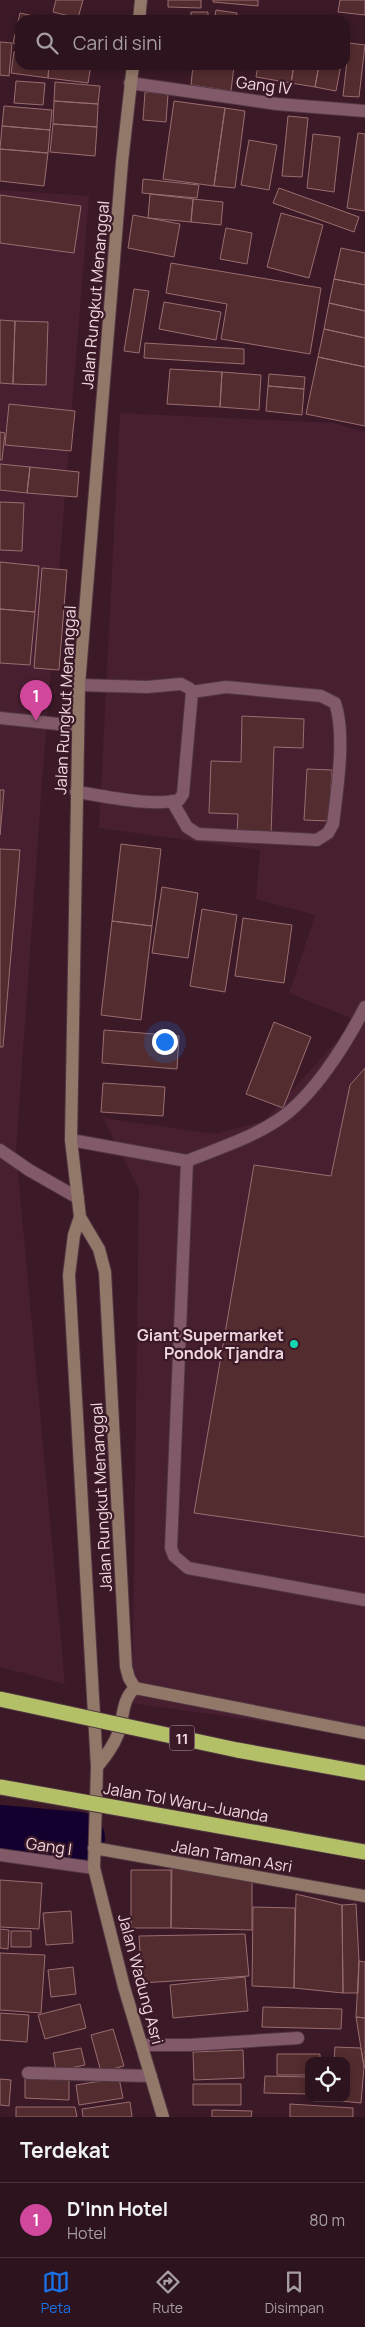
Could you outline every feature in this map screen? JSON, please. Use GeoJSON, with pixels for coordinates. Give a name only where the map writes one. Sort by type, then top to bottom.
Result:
{"type":"FeatureCollection","features":[{"type":"Feature","properties":{"kind":"highway","name":"11"},"geometry":{"type":"LineString","coordinates":[[0,1699],[236,1750],[365,1773]]}},
{"type":"Feature","properties":{"kind":"highway","name":"Jalan Tol Waru–Juanda"},"geometry":{"type":"LineString","coordinates":[[0,1787],[365,1852]]}},
{"type":"Feature","properties":{"kind":"main road"},"geometry":{"type":"LineString","coordinates":[[140,15],[141,0]]}},
{"type":"Feature","properties":{"kind":"main road","name":"Jalan Rungkut Menanggal"},"geometry":{"type":"LineString","coordinates":[[132,70],[122,162],[79,685],[71,1140],[80,1218],[98,1250],[105,1272],[126,1667],[128,1678],[135,1688]]}},
{"type":"Feature","properties":{"kind":"main road","name":"Jalan Rungkut Menanggal"},"geometry":{"type":"LineString","coordinates":[[80,1218],[74,1235],[68,1275],[97,1767],[94,1848]]}},
{"type":"Feature","properties":{"kind":"main road"},"geometry":{"type":"LineString","coordinates":[[97,1767],[112,1748],[119,1732],[125,1702],[129,1693],[135,1688],[365,1733]]}},
{"type":"Feature","properties":{"kind":"main road","name":"Jalan Wadung Asri"},"geometry":{"type":"LineString","coordinates":[[94,1848],[94,1868],[124,1988],[162,2117]]}},
{"type":"Feature","properties":{"kind":"main road","name":"Jalan Taman Asri"},"geometry":{"type":"LineString","coordinates":[[94,1848],[365,1896]]}},
{"type":"Feature","properties":{"kind":"street","name":"Gang IV"},"geometry":{"type":"LineString","coordinates":[[130,83],[277,104],[365,111]]}},
{"type":"Feature","properties":{"kind":"street"},"geometry":{"type":"LineString","coordinates":[[76,792],[142,800],[172,802],[179,800],[183,794],[192,692],[181,684],[147,687],[79,685]]}},
{"type":"Feature","properties":{"kind":"street"},"geometry":{"type":"LineString","coordinates":[[172,802],[187,827],[198,834],[317,840],[328,833],[333,824],[341,731],[335,703],[321,696],[226,687],[192,692]]}},
{"type":"Feature","properties":{"kind":"street"},"geometry":{"type":"LineString","coordinates":[[0,718],[78,726]]}},
{"type":"Feature","properties":{"kind":"street"},"geometry":{"type":"LineString","coordinates":[[71,1140],[187,1161],[242,1139],[279,1120],[307,1093],[350,1037],[365,1008]]}},
{"type":"Feature","properties":{"kind":"street"},"geometry":{"type":"LineString","coordinates":[[0,1150],[29,1170],[78,1198]]}},
{"type":"Feature","properties":{"kind":"street"},"geometry":{"type":"LineString","coordinates":[[187,1161],[171,1548],[174,1556],[188,1568],[365,1600]]}},
{"type":"Feature","properties":{"kind":"street","name":"Gang I"},"geometry":{"type":"LineString","coordinates":[[0,1855],[94,1868]]}},
{"type":"Feature","properties":{"kind":"street"},"geometry":{"type":"LineString","coordinates":[[142,2045],[189,2045],[298,2038]]}},
{"type":"Feature","properties":{"kind":"street"},"geometry":{"type":"LineString","coordinates":[[28,2073],[151,2076]]}},
{"type":"Feature","properties":{"kind":"shaded area"},"geometry":{"type":"Polygon","coordinates":[[[0,190],[89,196],[42,782],[16,1151],[65,1684],[0,1667],[0,190]]]}},
{"type":"Feature","properties":{"kind":"shaded area"},"geometry":{"type":"Polygon","coordinates":[[[120,413],[333,423],[365,432],[365,1736],[132,1703],[139,1189],[103,1118],[215,1134],[264,1121],[356,1020],[289,993],[315,915],[256,899],[260,850],[99,828],[120,413]]]}},
{"type":"Feature","properties":{"kind":"building"},"geometry":{"type":"Polygon","coordinates":[[[56,0],[83,0],[79,15],[66,15],[53,12],[56,0]]]}},
{"type":"Feature","properties":{"kind":"building"},"geometry":{"type":"Polygon","coordinates":[[[168,0],[201,0],[201,8],[168,7],[168,0]]]}},
{"type":"Feature","properties":{"kind":"building"},"geometry":{"type":"Polygon","coordinates":[[[213,0],[258,0],[258,6],[213,2],[213,0]]]}},
{"type":"Feature","properties":{"kind":"building"},"geometry":{"type":"Polygon","coordinates":[[[340,0],[365,0],[365,15],[338,12],[340,0]]]}},
{"type":"Feature","properties":{"kind":"building"},"geometry":{"type":"Polygon","coordinates":[[[216,10],[237,13],[237,15],[215,15],[216,10]]]}},
{"type":"Feature","properties":{"kind":"building"},"geometry":{"type":"Polygon","coordinates":[[[191,12],[208,12],[208,15],[191,15],[191,12]]]}},
{"type":"Feature","properties":{"kind":"building"},"geometry":{"type":"Polygon","coordinates":[[[0,42],[12,43],[9,76],[0,75],[0,42]]]}},
{"type":"Feature","properties":{"kind":"building"},"geometry":{"type":"Polygon","coordinates":[[[350,43],[365,45],[359,97],[343,96],[346,70],[350,70],[350,43]]]}},
{"type":"Feature","properties":{"kind":"building"},"geometry":{"type":"Polygon","coordinates":[[[14,52],[15,70],[49,70],[48,78],[11,73],[14,52]]]}},
{"type":"Feature","properties":{"kind":"building"},"geometry":{"type":"Polygon","coordinates":[[[49,70],[90,70],[88,83],[48,78],[49,70]]]}},
{"type":"Feature","properties":{"kind":"building"},"geometry":{"type":"Polygon","coordinates":[[[192,70],[234,70],[231,91],[191,85],[192,70]]]}},
{"type":"Feature","properties":{"kind":"building"},"geometry":{"type":"Polygon","coordinates":[[[257,70],[293,70],[291,83],[256,77],[257,70]]]}},
{"type":"Feature","properties":{"kind":"building"},"geometry":{"type":"Polygon","coordinates":[[[293,70],[318,70],[315,87],[291,83],[293,70]]]}},
{"type":"Feature","properties":{"kind":"building"},"geometry":{"type":"Polygon","coordinates":[[[318,70],[340,70],[336,91],[315,87],[318,70]]]}},
{"type":"Feature","properties":{"kind":"building"},"geometry":{"type":"Polygon","coordinates":[[[16,81],[45,83],[43,105],[14,103],[16,81]]]}},
{"type":"Feature","properties":{"kind":"building"},"geometry":{"type":"Polygon","coordinates":[[[55,82],[100,86],[98,104],[54,101],[55,82]]]}},
{"type":"Feature","properties":{"kind":"building"},"geometry":{"type":"Polygon","coordinates":[[[145,92],[168,94],[166,122],[143,120],[145,92]]]}},
{"type":"Feature","properties":{"kind":"building"},"geometry":{"type":"Polygon","coordinates":[[[54,101],[98,104],[97,127],[53,124],[54,101]]]}},
{"type":"Feature","properties":{"kind":"building"},"geometry":{"type":"Polygon","coordinates":[[[174,101],[225,108],[214,186],[163,179],[174,101]]]}},
{"type":"Feature","properties":{"kind":"building"},"geometry":{"type":"Polygon","coordinates":[[[4,106],[52,110],[50,130],[2,126],[4,106]]]}},
{"type":"Feature","properties":{"kind":"building"},"geometry":{"type":"Polygon","coordinates":[[[225,108],[245,111],[235,188],[214,186],[225,108]]]}},
{"type":"Feature","properties":{"kind":"building"},"geometry":{"type":"Polygon","coordinates":[[[288,116],[308,118],[302,177],[282,176],[288,116]]]}},
{"type":"Feature","properties":{"kind":"building"},"geometry":{"type":"Polygon","coordinates":[[[53,124],[97,127],[95,156],[50,152],[53,124]]]}},
{"type":"Feature","properties":{"kind":"building"},"geometry":{"type":"Polygon","coordinates":[[[2,126],[50,130],[48,153],[0,149],[2,126]]]}},
{"type":"Feature","properties":{"kind":"building"},"geometry":{"type":"Polygon","coordinates":[[[358,133],[365,134],[365,211],[347,208],[358,133]]]}},
{"type":"Feature","properties":{"kind":"building"},"geometry":{"type":"Polygon","coordinates":[[[313,134],[340,137],[334,192],[307,188],[313,134]]]}},
{"type":"Feature","properties":{"kind":"building"},"geometry":{"type":"Polygon","coordinates":[[[249,140],[277,145],[269,190],[241,185],[249,140]]]}},
{"type":"Feature","properties":{"kind":"building"},"geometry":{"type":"Polygon","coordinates":[[[0,149],[48,153],[44,186],[0,181],[0,149]]]}},
{"type":"Feature","properties":{"kind":"building"},"geometry":{"type":"Polygon","coordinates":[[[143,179],[199,185],[197,198],[142,193],[143,179]]]}},
{"type":"Feature","properties":{"kind":"building"},"geometry":{"type":"Polygon","coordinates":[[[279,188],[359,217],[354,232],[273,203],[279,188]]]}},
{"type":"Feature","properties":{"kind":"building"},"geometry":{"type":"Polygon","coordinates":[[[150,194],[193,199],[191,222],[148,218],[150,194]]]}},
{"type":"Feature","properties":{"kind":"building"},"geometry":{"type":"Polygon","coordinates":[[[0,195],[81,206],[74,253],[0,243],[0,195]]]}},
{"type":"Feature","properties":{"kind":"building"},"geometry":{"type":"Polygon","coordinates":[[[193,199],[223,202],[221,225],[191,222],[193,199]]]}},
{"type":"Feature","properties":{"kind":"building"},"geometry":{"type":"Polygon","coordinates":[[[281,213],[323,225],[309,278],[267,267],[281,213]]]}},
{"type":"Feature","properties":{"kind":"building"},"geometry":{"type":"Polygon","coordinates":[[[133,215],[180,224],[174,257],[128,248],[133,215]]]}},
{"type":"Feature","properties":{"kind":"building"},"geometry":{"type":"Polygon","coordinates":[[[226,228],[252,233],[247,264],[220,259],[226,228]]]}},
{"type":"Feature","properties":{"kind":"building"},"geometry":{"type":"Polygon","coordinates":[[[341,248],[365,253],[365,285],[334,279],[341,248]]]}},
{"type":"Feature","properties":{"kind":"building"},"geometry":{"type":"Polygon","coordinates":[[[171,263],[321,288],[310,354],[221,339],[227,304],[166,293],[171,263]]]}},
{"type":"Feature","properties":{"kind":"building"},"geometry":{"type":"Polygon","coordinates":[[[334,279],[365,285],[365,311],[329,303],[334,279]]]}},
{"type":"Feature","properties":{"kind":"building"},"geometry":{"type":"Polygon","coordinates":[[[134,289],[149,291],[139,353],[124,351],[134,289]]]}},
{"type":"Feature","properties":{"kind":"building"},"geometry":{"type":"Polygon","coordinates":[[[164,302],[221,312],[216,340],[159,329],[164,302]]]}},
{"type":"Feature","properties":{"kind":"building"},"geometry":{"type":"Polygon","coordinates":[[[329,303],[365,311],[365,338],[324,329],[329,303]]]}},
{"type":"Feature","properties":{"kind":"building"},"geometry":{"type":"Polygon","coordinates":[[[0,320],[15,321],[13,384],[0,383],[0,320]]]}},
{"type":"Feature","properties":{"kind":"building"},"geometry":{"type":"Polygon","coordinates":[[[15,321],[48,322],[46,385],[13,384],[15,321]]]}},
{"type":"Feature","properties":{"kind":"building"},"geometry":{"type":"Polygon","coordinates":[[[324,329],[365,338],[365,367],[318,357],[324,329]]]}},
{"type":"Feature","properties":{"kind":"building"},"geometry":{"type":"Polygon","coordinates":[[[145,343],[244,349],[244,364],[144,358],[145,343]]]}},
{"type":"Feature","properties":{"kind":"building"},"geometry":{"type":"Polygon","coordinates":[[[318,357],[365,367],[365,426],[306,414],[318,357]]]}},
{"type":"Feature","properties":{"kind":"building"},"geometry":{"type":"Polygon","coordinates":[[[170,369],[222,372],[220,407],[167,404],[170,369]]]}},
{"type":"Feature","properties":{"kind":"building"},"geometry":{"type":"Polygon","coordinates":[[[222,372],[261,375],[259,410],[220,407],[222,372]]]}},
{"type":"Feature","properties":{"kind":"building"},"geometry":{"type":"Polygon","coordinates":[[[269,374],[305,377],[304,389],[268,386],[269,374]]]}},
{"type":"Feature","properties":{"kind":"building"},"geometry":{"type":"Polygon","coordinates":[[[268,386],[304,389],[302,415],[266,411],[268,386]]]}},
{"type":"Feature","properties":{"kind":"building"},"geometry":{"type":"Polygon","coordinates":[[[9,404],[75,411],[71,451],[5,445],[9,404]]]}},
{"type":"Feature","properties":{"kind":"building"},"geometry":{"type":"Polygon","coordinates":[[[0,432],[5,433],[2,460],[0,460],[0,432]]]}},
{"type":"Feature","properties":{"kind":"building"},"geometry":{"type":"Polygon","coordinates":[[[0,464],[30,467],[27,493],[0,490],[0,464]]]}},
{"type":"Feature","properties":{"kind":"building"},"geometry":{"type":"Polygon","coordinates":[[[30,467],[79,472],[77,497],[27,493],[30,467]]]}},
{"type":"Feature","properties":{"kind":"building"},"geometry":{"type":"Polygon","coordinates":[[[0,502],[24,503],[22,551],[0,550],[0,502]]]}},
{"type":"Feature","properties":{"kind":"building"},"geometry":{"type":"Polygon","coordinates":[[[0,562],[39,566],[35,612],[0,609],[0,562]]]}},
{"type":"Feature","properties":{"kind":"building"},"geometry":{"type":"Polygon","coordinates":[[[42,568],[67,570],[59,670],[34,668],[42,568]]]}},
{"type":"Feature","properties":{"kind":"building"},"geometry":{"type":"Polygon","coordinates":[[[0,609],[35,612],[30,665],[0,663],[0,609]]]}},
{"type":"Feature","properties":{"kind":"building"},"geometry":{"type":"Polygon","coordinates":[[[242,716],[304,719],[303,748],[274,747],[271,835],[237,834],[238,814],[209,813],[211,761],[241,762],[242,716]]]}},
{"type":"Feature","properties":{"kind":"building"},"geometry":{"type":"Polygon","coordinates":[[[307,769],[332,770],[329,821],[304,820],[307,769]]]}},
{"type":"Feature","properties":{"kind":"building"},"geometry":{"type":"Polygon","coordinates":[[[0,790],[4,790],[0,835],[0,790]]]}},
{"type":"Feature","properties":{"kind":"building"},"geometry":{"type":"Polygon","coordinates":[[[121,844],[161,849],[152,926],[112,921],[121,844]]]}},
{"type":"Feature","properties":{"kind":"building"},"geometry":{"type":"Polygon","coordinates":[[[0,849],[20,850],[3,1047],[0,1047],[0,849]]]}},
{"type":"Feature","properties":{"kind":"building"},"geometry":{"type":"Polygon","coordinates":[[[162,887],[198,893],[188,958],[152,953],[162,887]]]}},
{"type":"Feature","properties":{"kind":"building"},"geometry":{"type":"Polygon","coordinates":[[[202,909],[237,915],[225,992],[190,986],[202,909]]]}},
{"type":"Feature","properties":{"kind":"building"},"geometry":{"type":"Polygon","coordinates":[[[243,918],[292,925],[284,983],[235,976],[243,918]]]}},
{"type":"Feature","properties":{"kind":"building"},"geometry":{"type":"Polygon","coordinates":[[[112,921],[152,926],[141,1020],[101,1015],[112,921]]]}},
{"type":"Feature","properties":{"kind":"building"},"geometry":{"type":"Polygon","coordinates":[[[274,1022],[311,1037],[283,1108],[246,1094],[274,1022]]]}},
{"type":"Feature","properties":{"kind":"building"},"geometry":{"type":"Polygon","coordinates":[[[104,1030],[179,1036],[177,1069],[102,1063],[104,1030]]]}},
{"type":"Feature","properties":{"kind":"building","name":"Giant Supermarket Pondok Tjandra"},"geometry":{"type":"Polygon","coordinates":[[[365,1068],[365,1537],[194,1513],[254,1165],[331,1176],[350,1085],[365,1068]]]}},
{"type":"Feature","properties":{"kind":"building"},"geometry":{"type":"Polygon","coordinates":[[[103,1083],[165,1087],[163,1116],[101,1112],[103,1083]]]}},
{"type":"Feature","properties":{"kind":"building"},"geometry":{"type":"Polygon","coordinates":[[[172,1864],[252,1882],[252,1930],[171,1928],[172,1864]]]}},
{"type":"Feature","properties":{"kind":"building"},"geometry":{"type":"Polygon","coordinates":[[[131,1870],[171,1870],[171,1928],[131,1928],[131,1870]]]}},
{"type":"Feature","properties":{"kind":"building"},"geometry":{"type":"Polygon","coordinates":[[[0,1880],[42,1883],[39,1929],[0,1927],[0,1880]]]}},
{"type":"Feature","properties":{"kind":"building"},"geometry":{"type":"Polygon","coordinates":[[[296,1894],[342,1905],[343,1993],[294,1988],[296,1894]]]}},
{"type":"Feature","properties":{"kind":"building"},"geometry":{"type":"Polygon","coordinates":[[[356,1904],[359,1961],[358,1993],[343,1993],[342,1905],[356,1904]]]}},
{"type":"Feature","properties":{"kind":"building"},"geometry":{"type":"Polygon","coordinates":[[[253,1907],[295,1908],[294,1988],[252,1986],[253,1907]]]}},
{"type":"Feature","properties":{"kind":"building"},"geometry":{"type":"Polygon","coordinates":[[[71,1911],[73,1943],[46,1945],[43,1913],[71,1911]]]}},
{"type":"Feature","properties":{"kind":"building"},"geometry":{"type":"Polygon","coordinates":[[[0,1929],[9,1930],[8,1949],[0,1948],[0,1929]]]}},
{"type":"Feature","properties":{"kind":"building"},"geometry":{"type":"Polygon","coordinates":[[[11,1931],[31,1931],[31,1947],[11,1947],[11,1931]]]}},
{"type":"Feature","properties":{"kind":"building"},"geometry":{"type":"Polygon","coordinates":[[[245,1934],[249,1976],[142,1983],[139,1936],[245,1934]]]}},
{"type":"Feature","properties":{"kind":"building"},"geometry":{"type":"Polygon","coordinates":[[[0,1953],[45,1955],[41,2013],[0,2010],[0,1953]]]}},
{"type":"Feature","properties":{"kind":"building"},"geometry":{"type":"Polygon","coordinates":[[[359,1961],[365,1962],[365,2018],[356,2017],[359,1961]]]}},
{"type":"Feature","properties":{"kind":"building"},"geometry":{"type":"Polygon","coordinates":[[[73,1967],[76,1994],[51,1997],[48,1970],[73,1967]]]}},
{"type":"Feature","properties":{"kind":"building"},"geometry":{"type":"Polygon","coordinates":[[[245,1977],[248,2011],[173,2018],[170,1985],[245,1977]]]}},
{"type":"Feature","properties":{"kind":"building"},"geometry":{"type":"Polygon","coordinates":[[[80,2004],[86,2028],[45,2039],[38,2015],[80,2004]]]}},
{"type":"Feature","properties":{"kind":"building"},"geometry":{"type":"Polygon","coordinates":[[[263,2007],[342,2009],[341,2029],[262,2027],[263,2007]]]}},
{"type":"Feature","properties":{"kind":"building"},"geometry":{"type":"Polygon","coordinates":[[[0,2013],[29,2015],[27,2042],[0,2040],[0,2013]]]}},
{"type":"Feature","properties":{"kind":"building"},"geometry":{"type":"Polygon","coordinates":[[[356,2017],[365,2018],[365,2067],[364,2067],[356,2017]]]}},
{"type":"Feature","properties":{"kind":"building"},"geometry":{"type":"Polygon","coordinates":[[[113,2029],[124,2066],[101,2072],[91,2035],[113,2029]]]}},
{"type":"Feature","properties":{"kind":"building"},"geometry":{"type":"Polygon","coordinates":[[[335,2047],[361,2048],[364,2067],[361,2103],[350,2102],[350,2057],[334,2057],[335,2047]]]}},
{"type":"Feature","properties":{"kind":"building"},"geometry":{"type":"Polygon","coordinates":[[[81,2048],[85,2065],[56,2071],[53,2053],[81,2048]]]}},
{"type":"Feature","properties":{"kind":"building"},"geometry":{"type":"Polygon","coordinates":[[[243,2050],[244,2078],[194,2080],[193,2052],[243,2050]]]}},
{"type":"Feature","properties":{"kind":"building"},"geometry":{"type":"Polygon","coordinates":[[[277,2054],[320,2054],[320,2057],[305,2057],[305,2075],[277,2075],[277,2054]]]}},
{"type":"Feature","properties":{"kind":"building"},"geometry":{"type":"Polygon","coordinates":[[[25,2076],[69,2078],[69,2100],[25,2098],[25,2076]]]}},
{"type":"Feature","properties":{"kind":"building"},"geometry":{"type":"Polygon","coordinates":[[[265,2076],[305,2077],[305,2094],[264,2093],[265,2076]]]}},
{"type":"Feature","properties":{"kind":"building"},"geometry":{"type":"Polygon","coordinates":[[[119,2078],[123,2098],[79,2105],[76,2085],[119,2078]]]}},
{"type":"Feature","properties":{"kind":"building"},"geometry":{"type":"Polygon","coordinates":[[[0,2079],[11,2080],[9,2106],[0,2105],[0,2079]]]}},
{"type":"Feature","properties":{"kind":"building"},"geometry":{"type":"Polygon","coordinates":[[[193,2084],[241,2084],[241,2105],[193,2105],[193,2084]]]}},
{"type":"Feature","properties":{"kind":"building"},"geometry":{"type":"Polygon","coordinates":[[[130,2102],[132,2117],[83,2117],[82,2109],[130,2102]]]}},
{"type":"Feature","properties":{"kind":"building"},"geometry":{"type":"Polygon","coordinates":[[[290,2104],[353,2108],[353,2117],[290,2117],[290,2104]]]}},
{"type":"Feature","properties":{"kind":"building"},"geometry":{"type":"Polygon","coordinates":[[[16,2107],[75,2107],[77,2117],[16,2117],[16,2107]]]}},
{"type":"Feature","properties":{"kind":"building"},"geometry":{"type":"Polygon","coordinates":[[[212,2110],[252,2111],[251,2117],[212,2117],[212,2110]]]}},
{"type":"Feature","properties":{"kind":"waterway"},"geometry":{"type":"LineString","coordinates":[[0,1831],[79,1838]]}},
{"type":"Feature","properties":{"kind":"place","name":"D'Inn Hotel"},"geometry":{"type":"Point","coordinates":[36,721]}},
{"type":"Feature","properties":{"kind":"place","name":"Giant Supermarket Pondok Tjandra"},"geometry":{"type":"Point","coordinates":[294,1344]}}]}
